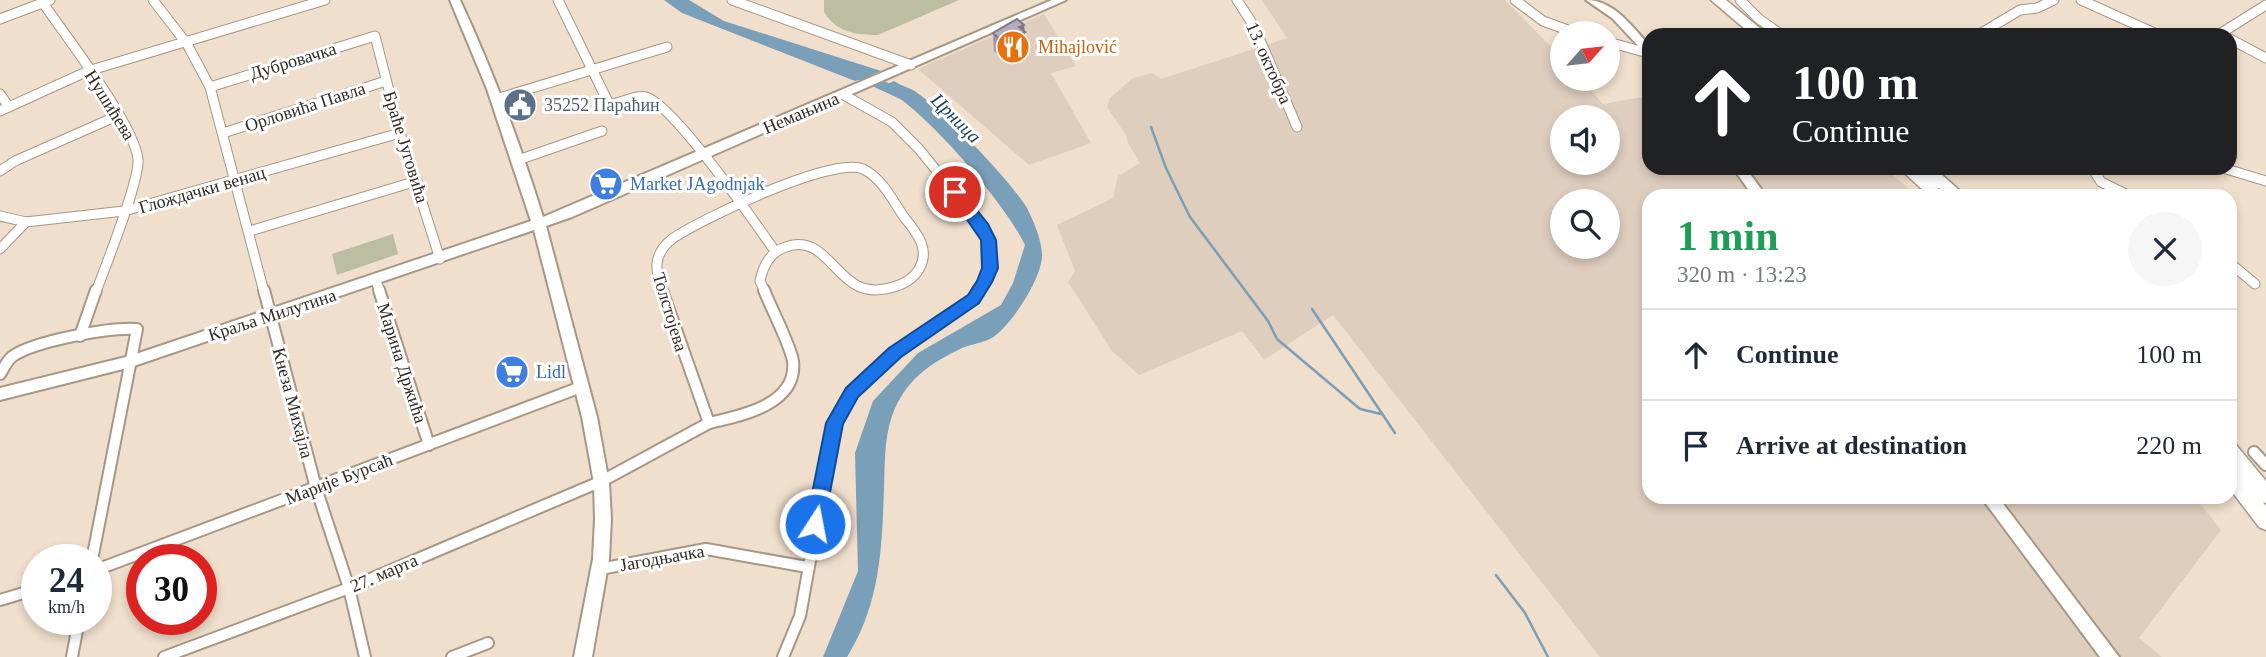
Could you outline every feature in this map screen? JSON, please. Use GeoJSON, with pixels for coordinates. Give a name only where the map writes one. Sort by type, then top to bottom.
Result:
{"type":"FeatureCollection","features":[{"type":"Feature","properties":{"kind":"highway"},"geometry":{"type":"LineString","coordinates":[[1702,0],[1736,28]]}},
{"type":"Feature","properties":{"kind":"highway"},"geometry":{"type":"LineString","coordinates":[[1718,0],[1752,28]]}},
{"type":"Feature","properties":{"kind":"highway"},"geometry":{"type":"LineString","coordinates":[[1916,175],[1932,189]]}},
{"type":"Feature","properties":{"kind":"highway"},"geometry":{"type":"LineString","coordinates":[[1932,175],[1950,189]]}},
{"type":"Feature","properties":{"kind":"highway"},"geometry":{"type":"LineString","coordinates":[[2237,460],[2266,495]]}},
{"type":"Feature","properties":{"kind":"highway"},"geometry":{"type":"LineString","coordinates":[[2237,484],[2266,521]]}},
{"type":"Feature","properties":{"kind":"street"},"geometry":{"type":"LineString","coordinates":[[0,94],[4,109],[88,71],[135,56],[187,44],[325,0]]}},
{"type":"Feature","properties":{"kind":"street"},"geometry":{"type":"LineString","coordinates":[[455,0],[476,46],[540,224],[581,387],[601,481],[603,516],[600,569],[583,657]]}},
{"type":"Feature","properties":{"kind":"street"},"geometry":{"type":"LineString","coordinates":[[558,0],[609,104],[647,97],[703,155],[775,251],[804,246],[818,250],[842,276],[857,286],[883,290],[897,286],[915,275],[921,267],[925,248],[880,183],[861,169],[849,166],[821,171],[742,205]]}},
{"type":"Feature","properties":{"kind":"street"},"geometry":{"type":"LineString","coordinates":[[732,0],[907,67]]}},
{"type":"Feature","properties":{"kind":"street","name":"Немањина"},"geometry":{"type":"LineString","coordinates":[[540,224],[1061,0]]}},
{"type":"Feature","properties":{"kind":"street","name":"13. октобра"},"geometry":{"type":"LineString","coordinates":[[1237,0],[1254,26],[1297,127]]}},
{"type":"Feature","properties":{"kind":"street"},"geometry":{"type":"LineString","coordinates":[[1515,0],[1550,24]]}},
{"type":"Feature","properties":{"kind":"street"},"geometry":{"type":"LineString","coordinates":[[1591,0],[1616,16],[1642,45]]}},
{"type":"Feature","properties":{"kind":"street"},"geometry":{"type":"LineString","coordinates":[[1740,0],[1772,28]]}},
{"type":"Feature","properties":{"kind":"street"},"geometry":{"type":"LineString","coordinates":[[1990,28],[2020,10],[2037,8],[2054,0]]}},
{"type":"Feature","properties":{"kind":"street"},"geometry":{"type":"LineString","coordinates":[[2081,0],[2143,28]]}},
{"type":"Feature","properties":{"kind":"street"},"geometry":{"type":"LineString","coordinates":[[0,19],[47,1]]}},
{"type":"Feature","properties":{"kind":"street","name":"Нушићева"},"geometry":{"type":"LineString","coordinates":[[47,1],[138,155],[138,167],[124,211],[80,336]]}},
{"type":"Feature","properties":{"kind":"street","name":"Кнеза Михајла"},"geometry":{"type":"LineString","coordinates":[[157,1],[187,44],[210,87],[316,488],[349,588],[365,657]]}},
{"type":"Feature","properties":{"kind":"street"},"geometry":{"type":"LineString","coordinates":[[2231,28],[2266,5]]}},
{"type":"Feature","properties":{"kind":"street","name":"Браће Југовића"},"geometry":{"type":"LineString","coordinates":[[375,36],[400,133],[440,259]]}},
{"type":"Feature","properties":{"kind":"street","name":"Дубровачка"},"geometry":{"type":"LineString","coordinates":[[210,87],[375,36]]}},
{"type":"Feature","properties":{"kind":"street"},"geometry":{"type":"LineString","coordinates":[[2237,43],[2266,58]]}},
{"type":"Feature","properties":{"kind":"street"},"geometry":{"type":"LineString","coordinates":[[1620,45],[1642,50]]}},
{"type":"Feature","properties":{"kind":"street"},"geometry":{"type":"LineString","coordinates":[[496,99],[667,47]]}},
{"type":"Feature","properties":{"kind":"street","name":"Орловића Павла"},"geometry":{"type":"LineString","coordinates":[[223,133],[386,81]]}},
{"type":"Feature","properties":{"kind":"street"},"geometry":{"type":"LineString","coordinates":[[783,657],[800,616],[835,423],[852,393],[895,352],[974,299],[990,268],[991,253],[983,228],[902,130],[846,94]]}},
{"type":"Feature","properties":{"kind":"street"},"geometry":{"type":"LineString","coordinates":[[0,171],[15,161],[117,116]]}},
{"type":"Feature","properties":{"kind":"street"},"geometry":{"type":"LineString","coordinates":[[517,160],[602,131]]}},
{"type":"Feature","properties":{"kind":"street","name":"Глождачки венац"},"geometry":{"type":"LineString","coordinates":[[0,216],[26,222],[124,211],[400,133]]}},
{"type":"Feature","properties":{"kind":"street"},"geometry":{"type":"LineString","coordinates":[[2237,172],[2266,181]]}},
{"type":"Feature","properties":{"kind":"street"},"geometry":{"type":"LineString","coordinates":[[2096,175],[2101,182],[2116,189]]}},
{"type":"Feature","properties":{"kind":"street"},"geometry":{"type":"LineString","coordinates":[[250,231],[417,181]]}},
{"type":"Feature","properties":{"kind":"street","name":"Толстојева"},"geometry":{"type":"LineString","coordinates":[[709,424],[665,302],[655,271],[656,260],[664,245],[672,239],[742,205]]}},
{"type":"Feature","properties":{"kind":"street"},"geometry":{"type":"LineString","coordinates":[[0,249],[26,222]]}},
{"type":"Feature","properties":{"kind":"street","name":"Краља Милутина"},"geometry":{"type":"LineString","coordinates":[[0,394],[131,361],[540,224]]}},
{"type":"Feature","properties":{"kind":"street","name":"27. марта"},"geometry":{"type":"LineString","coordinates":[[164,657],[349,588],[601,481],[709,424],[769,404],[788,386],[793,362],[760,281],[766,259],[775,251]]}},
{"type":"Feature","properties":{"kind":"street"},"geometry":{"type":"LineString","coordinates":[[2237,269],[2255,284]]}},
{"type":"Feature","properties":{"kind":"street","name":"Марина Држића"},"geometry":{"type":"LineString","coordinates":[[376,281],[429,445]]}},
{"type":"Feature","properties":{"kind":"street"},"geometry":{"type":"LineString","coordinates":[[0,374],[15,355],[80,336],[130,326],[137,329],[95,544]]}},
{"type":"Feature","properties":{"kind":"street","name":"Марије Бурсаћ"},"geometry":{"type":"LineString","coordinates":[[112,564],[581,387]]}},
{"type":"Feature","properties":{"kind":"street"},"geometry":{"type":"LineString","coordinates":[[2254,453],[2266,465]]}},
{"type":"Feature","properties":{"kind":"street"},"geometry":{"type":"LineString","coordinates":[[1994,504],[2110,657]]}},
{"type":"Feature","properties":{"kind":"street","name":"Јагодњачка"},"geometry":{"type":"LineString","coordinates":[[600,569],[706,549],[807,567]]}},
{"type":"Feature","properties":{"kind":"street"},"geometry":{"type":"LineString","coordinates":[[0,600],[21,594]]}},
{"type":"Feature","properties":{"kind":"street"},"geometry":{"type":"LineString","coordinates":[[72,657],[76,635]]}},
{"type":"Feature","properties":{"kind":"street"},"geometry":{"type":"LineString","coordinates":[[452,657],[488,643]]}},
{"type":"Feature","properties":{"kind":"shaded area"},"geometry":{"type":"Polygon","coordinates":[[[1262,0],[1505,0],[1550,46],[1550,91],[1592,91],[1603,104],[1642,97],[1642,175],[1893,175],[1909,189],[1642,189],[1642,504],[2201,504],[2221,530],[2139,638],[2162,657],[1600,657],[1333,315],[1264,360],[1242,331],[1139,375],[1112,351],[1068,282],[1075,271],[1057,225],[1113,198],[1118,176],[1140,163],[1126,135],[1107,107],[1110,98],[1133,78],[1152,73],[1161,79],[1287,38],[1262,0]]]}},
{"type":"Feature","properties":{"kind":"shaded area"},"geometry":{"type":"Polygon","coordinates":[[[1044,14],[1076,66],[1051,73],[1091,143],[1029,165],[918,69],[1044,14]]]}},
{"type":"Feature","properties":{"kind":"green space"},"geometry":{"type":"Polygon","coordinates":[[[824,0],[959,0],[878,35],[854,33],[840,28],[824,12],[824,0]]]}},
{"type":"Feature","properties":{"kind":"green space"},"geometry":{"type":"Polygon","coordinates":[[[393,234],[398,254],[337,275],[332,254],[393,234]]]}},
{"type":"Feature","properties":{"kind":"water"},"geometry":{"type":"Polygon","coordinates":[[[664,0],[689,0],[724,21],[881,71],[855,81],[682,13],[664,0]]]}},
{"type":"Feature","properties":{"kind":"water"},"geometry":{"type":"Polygon","coordinates":[[[894,81],[913,90],[940,112],[974,145],[1019,196],[1040,239],[1042,258],[1031,289],[1003,328],[993,337],[962,348],[919,374],[897,403],[886,443],[882,533],[873,596],[858,637],[847,657],[823,657],[858,571],[855,453],[873,401],[918,353],[1001,305],[1013,283],[1025,245],[1000,205],[961,158],[919,114],[882,87],[894,81]]]}},
{"type":"Feature","properties":{"kind":"building"},"geometry":{"type":"Polygon","coordinates":[[[1017,19],[1024,25],[1019,27],[1025,32],[1003,42],[993,33],[1017,19]]]}},
{"type":"Feature","properties":{"kind":"waterway","name":"Црница"},"geometry":{"type":"LineString","coordinates":[[845,68],[905,96]]}},
{"type":"Feature","properties":{"kind":"waterway"},"geometry":{"type":"LineString","coordinates":[[1151,127],[1166,168],[1190,217],[1268,321],[1277,339],[1360,409],[1381,414]]}},
{"type":"Feature","properties":{"kind":"waterway"},"geometry":{"type":"LineString","coordinates":[[1312,309],[1395,433]]}},
{"type":"Feature","properties":{"kind":"waterway"},"geometry":{"type":"LineString","coordinates":[[1496,575],[1525,613],[1548,657]]}},
{"type":"Feature","properties":{"kind":"place","name":"Mihajlović"},"geometry":{"type":"Point","coordinates":[1013,47]}},
{"type":"Feature","properties":{"kind":"place","name":"35252 Параћин"},"geometry":{"type":"Point","coordinates":[520,105]}},
{"type":"Feature","properties":{"kind":"place","name":"Market JAgodnjak"},"geometry":{"type":"Point","coordinates":[606,184]}},
{"type":"Feature","properties":{"kind":"place","name":"Lidl"},"geometry":{"type":"Point","coordinates":[512,372]}},
{"type":"Feature","properties":{"kind":"route"},"geometry":{"type":"LineString","coordinates":[[815,524],[835,423],[852,393],[895,352],[974,299],[990,268],[989,240],[955,192]]}}]}
